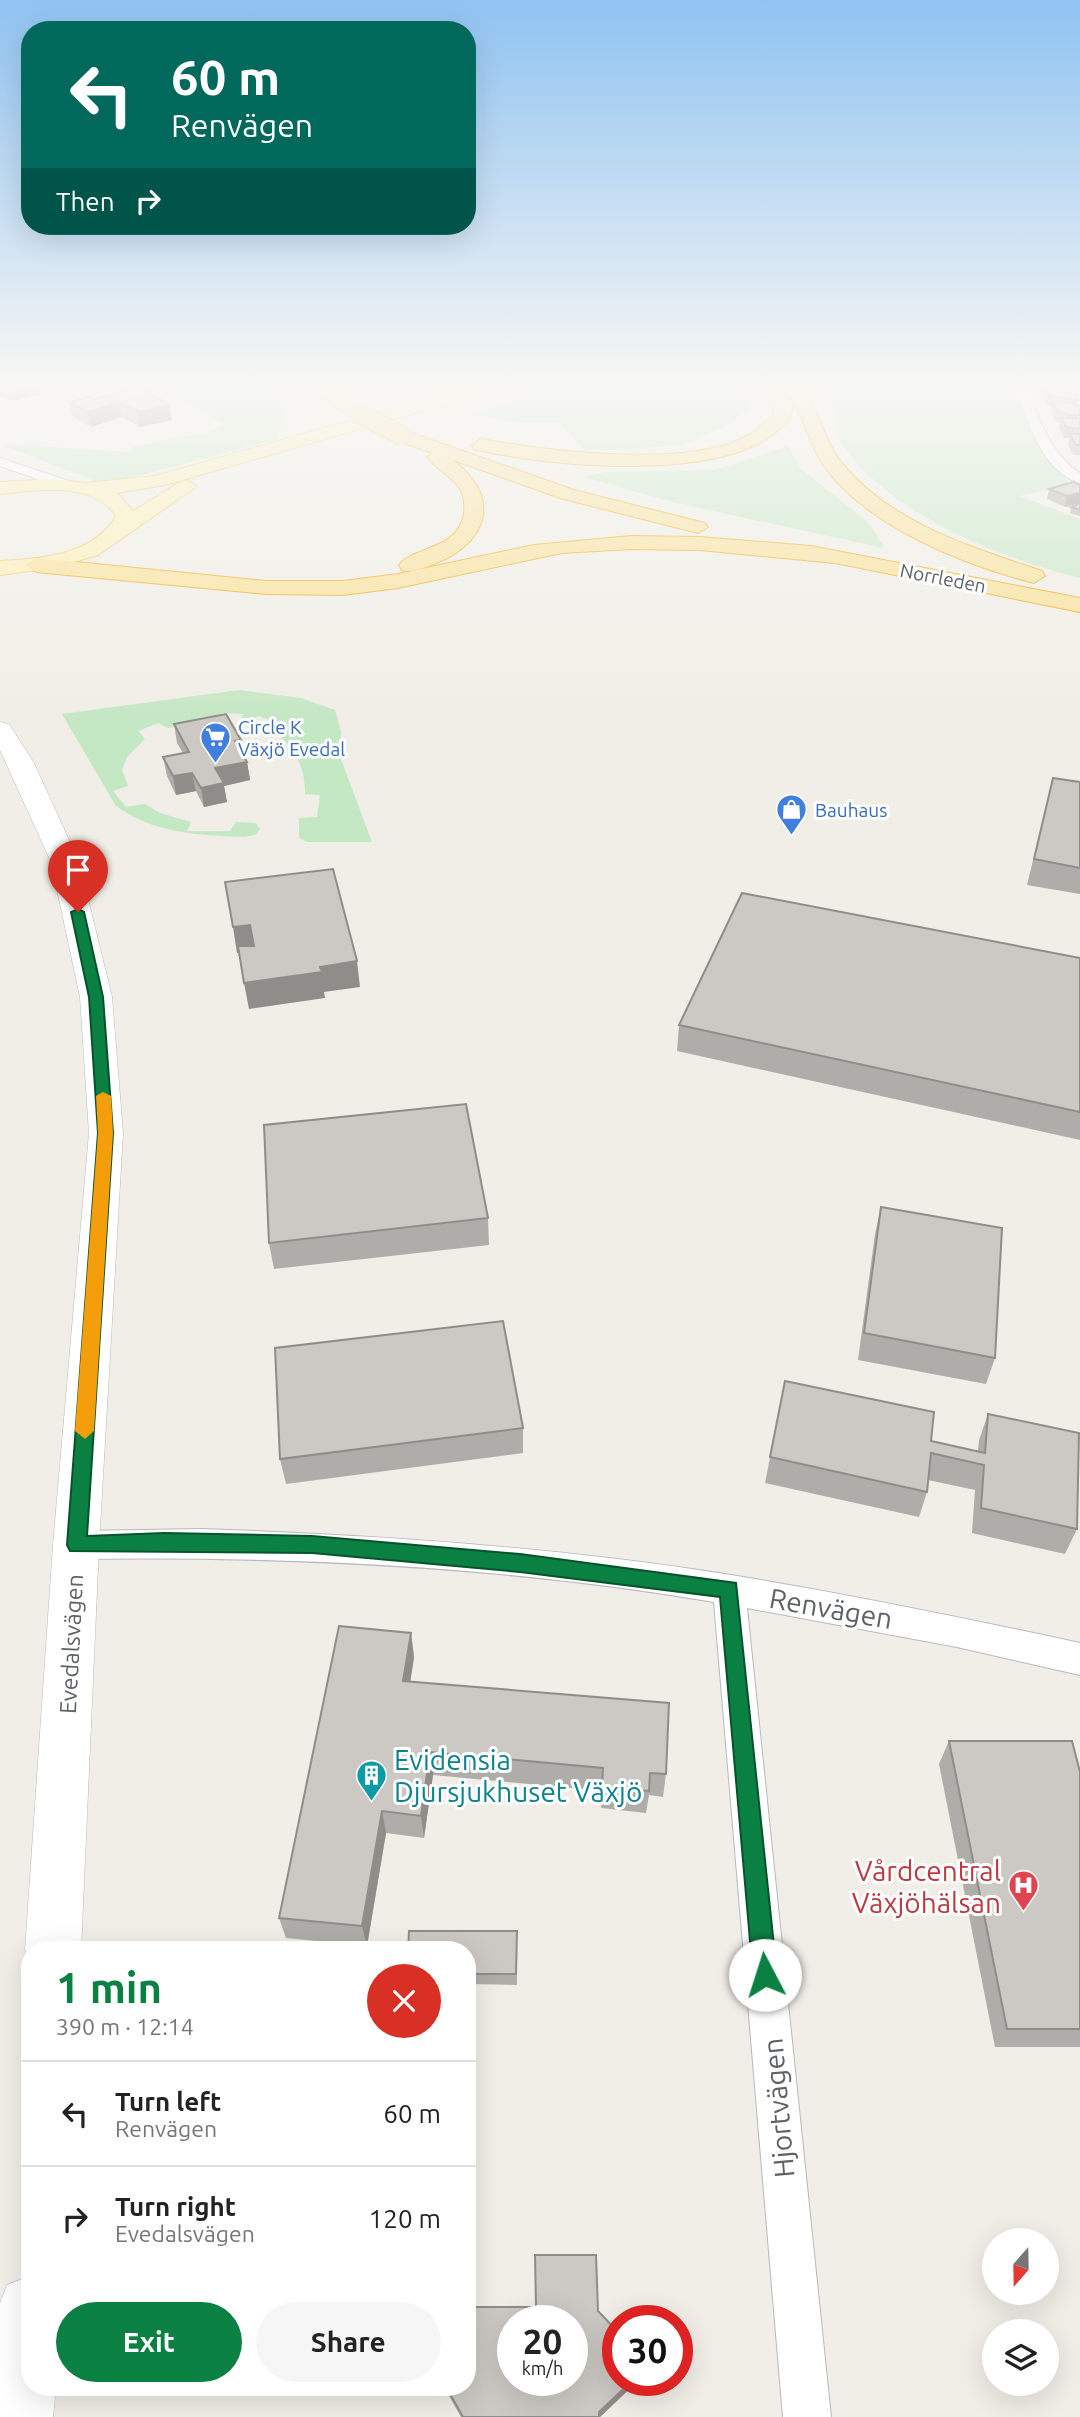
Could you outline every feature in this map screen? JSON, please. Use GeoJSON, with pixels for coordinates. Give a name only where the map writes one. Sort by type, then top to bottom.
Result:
{"type":"FeatureCollection","features":[{"type":"Feature","properties":{"kind":"highway"},"geometry":{"type":"LineString","coordinates":[[116,533],[125,554],[148,561],[281,578],[341,578],[421,562],[438,555],[466,534],[477,504],[476,500]]}},
{"type":"Feature","properties":{"kind":"highway","name":"Norrleden"},"geometry":{"type":"LineString","coordinates":[[592,500],[837,557],[1080,605]]}},
{"type":"Feature","properties":{"kind":"highway","name":"Norrleden"},"geometry":{"type":"LineString","coordinates":[[615,500],[828,549],[1080,598]]}},
{"type":"Feature","properties":{"kind":"highway"},"geometry":{"type":"LineString","coordinates":[[870,500],[948,544],[1080,590]]}},
{"type":"Feature","properties":{"kind":"highway"},"geometry":{"type":"LineString","coordinates":[[13,568],[102,568],[252,586],[313,589],[404,582],[533,552],[626,542],[700,543],[837,557]]}},
{"type":"Feature","properties":{"kind":"main road"},"geometry":{"type":"LineString","coordinates":[[111,500],[123,508],[126,516],[116,533]]}},
{"type":"Feature","properties":{"kind":"main road"},"geometry":{"type":"LineString","coordinates":[[13,568],[77,554],[116,533],[161,500]]}},
{"type":"Feature","properties":{"kind":"street","name":"Evedalsvägen"},"geometry":{"type":"LineString","coordinates":[[0,729],[21,763],[65,862],[96,997],[106,1133],[76,1545],[54,1941]]}},
{"type":"Feature","properties":{"kind":"street","name":"Renvägen"},"geometry":{"type":"LineString","coordinates":[[76,1545],[164,1542],[312,1544],[520,1563],[729,1590],[964,1632],[1080,1659]]}},
{"type":"Feature","properties":{"kind":"street","name":"Hjortvägen"},"geometry":{"type":"LineString","coordinates":[[729,1590],[807,2417]]}},
{"type":"Feature","properties":{"kind":"street"},"geometry":{"type":"LineString","coordinates":[[20,2417],[22,2396]]}},
{"type":"Feature","properties":{"kind":"green space"},"geometry":{"type":"Polygon","coordinates":[[[664,500],[840,500],[870,524],[884,548],[664,500]]]}},
{"type":"Feature","properties":{"kind":"green space"},"geometry":{"type":"Polygon","coordinates":[[[900,500],[1030,500],[1080,519],[1080,578],[981,545],[915,511],[900,500]]]}},
{"type":"Feature","properties":{"kind":"green space"},"geometry":{"type":"Polygon","coordinates":[[[239,690],[301,698],[335,710],[341,731],[340,757],[372,842],[307,842],[299,838],[299,818],[317,817],[320,795],[305,794],[305,784],[297,757],[286,742],[271,729],[277,722],[258,716],[249,722],[241,721],[243,714],[222,713],[217,720],[168,728],[158,723],[138,731],[145,739],[127,757],[122,770],[128,786],[113,791],[126,807],[145,804],[160,813],[191,822],[187,831],[230,831],[236,822],[256,823],[260,829],[255,835],[244,837],[194,834],[162,828],[116,806],[62,714],[239,690]]]}},
{"type":"Feature","properties":{"kind":"building"},"geometry":{"type":"Polygon","coordinates":[[[1080,503],[1080,510],[1071,507],[1080,503]]]}},
{"type":"Feature","properties":{"kind":"building"},"geometry":{"type":"Polygon","coordinates":[[[226,714],[241,740],[235,741],[247,762],[215,768],[224,783],[201,788],[192,773],[173,776],[163,757],[189,752],[174,724],[226,714]]]}},
{"type":"Feature","properties":{"kind":"building"},"geometry":{"type":"Polygon","coordinates":[[[1053,778],[1080,782],[1080,868],[1034,859],[1053,778]]]}},
{"type":"Feature","properties":{"kind":"building"},"geometry":{"type":"Polygon","coordinates":[[[333,869],[357,961],[320,967],[322,972],[244,983],[238,946],[254,946],[250,925],[233,927],[225,882],[333,869]]]}},
{"type":"Feature","properties":{"kind":"building"},"geometry":{"type":"Polygon","coordinates":[[[742,893],[1080,958],[1080,1112],[679,1025],[742,893]]]}},
{"type":"Feature","properties":{"kind":"building"},"geometry":{"type":"Polygon","coordinates":[[[466,1104],[488,1218],[269,1243],[264,1125],[466,1104]]]}},
{"type":"Feature","properties":{"kind":"building"},"geometry":{"type":"Polygon","coordinates":[[[881,1207],[1002,1228],[995,1358],[864,1333],[881,1207]]]}},
{"type":"Feature","properties":{"kind":"building"},"geometry":{"type":"Polygon","coordinates":[[[503,1321],[523,1428],[280,1459],[275,1348],[503,1321]]]}},
{"type":"Feature","properties":{"kind":"building"},"geometry":{"type":"Polygon","coordinates":[[[785,1381],[934,1412],[931,1441],[985,1453],[988,1414],[1079,1433],[1077,1529],[981,1508],[984,1465],[931,1453],[927,1492],[770,1457],[785,1381]]]}},
{"type":"Feature","properties":{"kind":"building","name":"Evidensia Djursjukhuset Växjö"},"geometry":{"type":"Polygon","coordinates":[[[339,1626],[411,1633],[403,1681],[669,1703],[666,1774],[650,1773],[649,1791],[602,1786],[603,1768],[430,1752],[421,1816],[382,1811],[362,1926],[279,1918],[339,1626]]]}},
{"type":"Feature","properties":{"kind":"building","name":"Vårdcentral Växjöhälsan"},"geometry":{"type":"Polygon","coordinates":[[[949,1741],[1072,1741],[1080,1772],[1080,2029],[1007,2029],[949,1741]]]}},
{"type":"Feature","properties":{"kind":"building"},"geometry":{"type":"Polygon","coordinates":[[[409,1931],[517,1931],[516,1974],[476,1974],[476,1941],[408,1941],[409,1931]]]}},
{"type":"Feature","properties":{"kind":"building"},"geometry":{"type":"Polygon","coordinates":[[[535,2255],[596,2255],[598,2311],[602,2315],[602,2396],[616,2396],[599,2412],[599,2417],[463,2417],[451,2396],[476,2396],[476,2307],[497,2307],[497,2396],[588,2396],[588,2305],[536,2305],[535,2255]]]}},
{"type":"Feature","properties":{"kind":"slow traffic"},"geometry":{"type":"LineString","coordinates":[[85,1431],[106,1133],[103,1096]]}},
{"type":"Feature","properties":{"kind":"place","name":"Circle K Växjö Evedal"},"geometry":{"type":"Point","coordinates":[215,765]}},
{"type":"Feature","properties":{"kind":"place","name":"Bauhaus"},"geometry":{"type":"Point","coordinates":[792,837]}},
{"type":"Feature","properties":{"kind":"place","name":"Evidensia Djursjukhuset Växjö"},"geometry":{"type":"Point","coordinates":[371,1802]}},
{"type":"Feature","properties":{"kind":"place","name":"Vårdcentral Växjöhälsan"},"geometry":{"type":"Point","coordinates":[1024,1913]}},
{"type":"Feature","properties":{"kind":"route"},"geometry":{"type":"LineString","coordinates":[[78,912],[96,997],[106,1133],[76,1545],[164,1542],[312,1544],[520,1563],[729,1590],[765,1975]]}}]}
